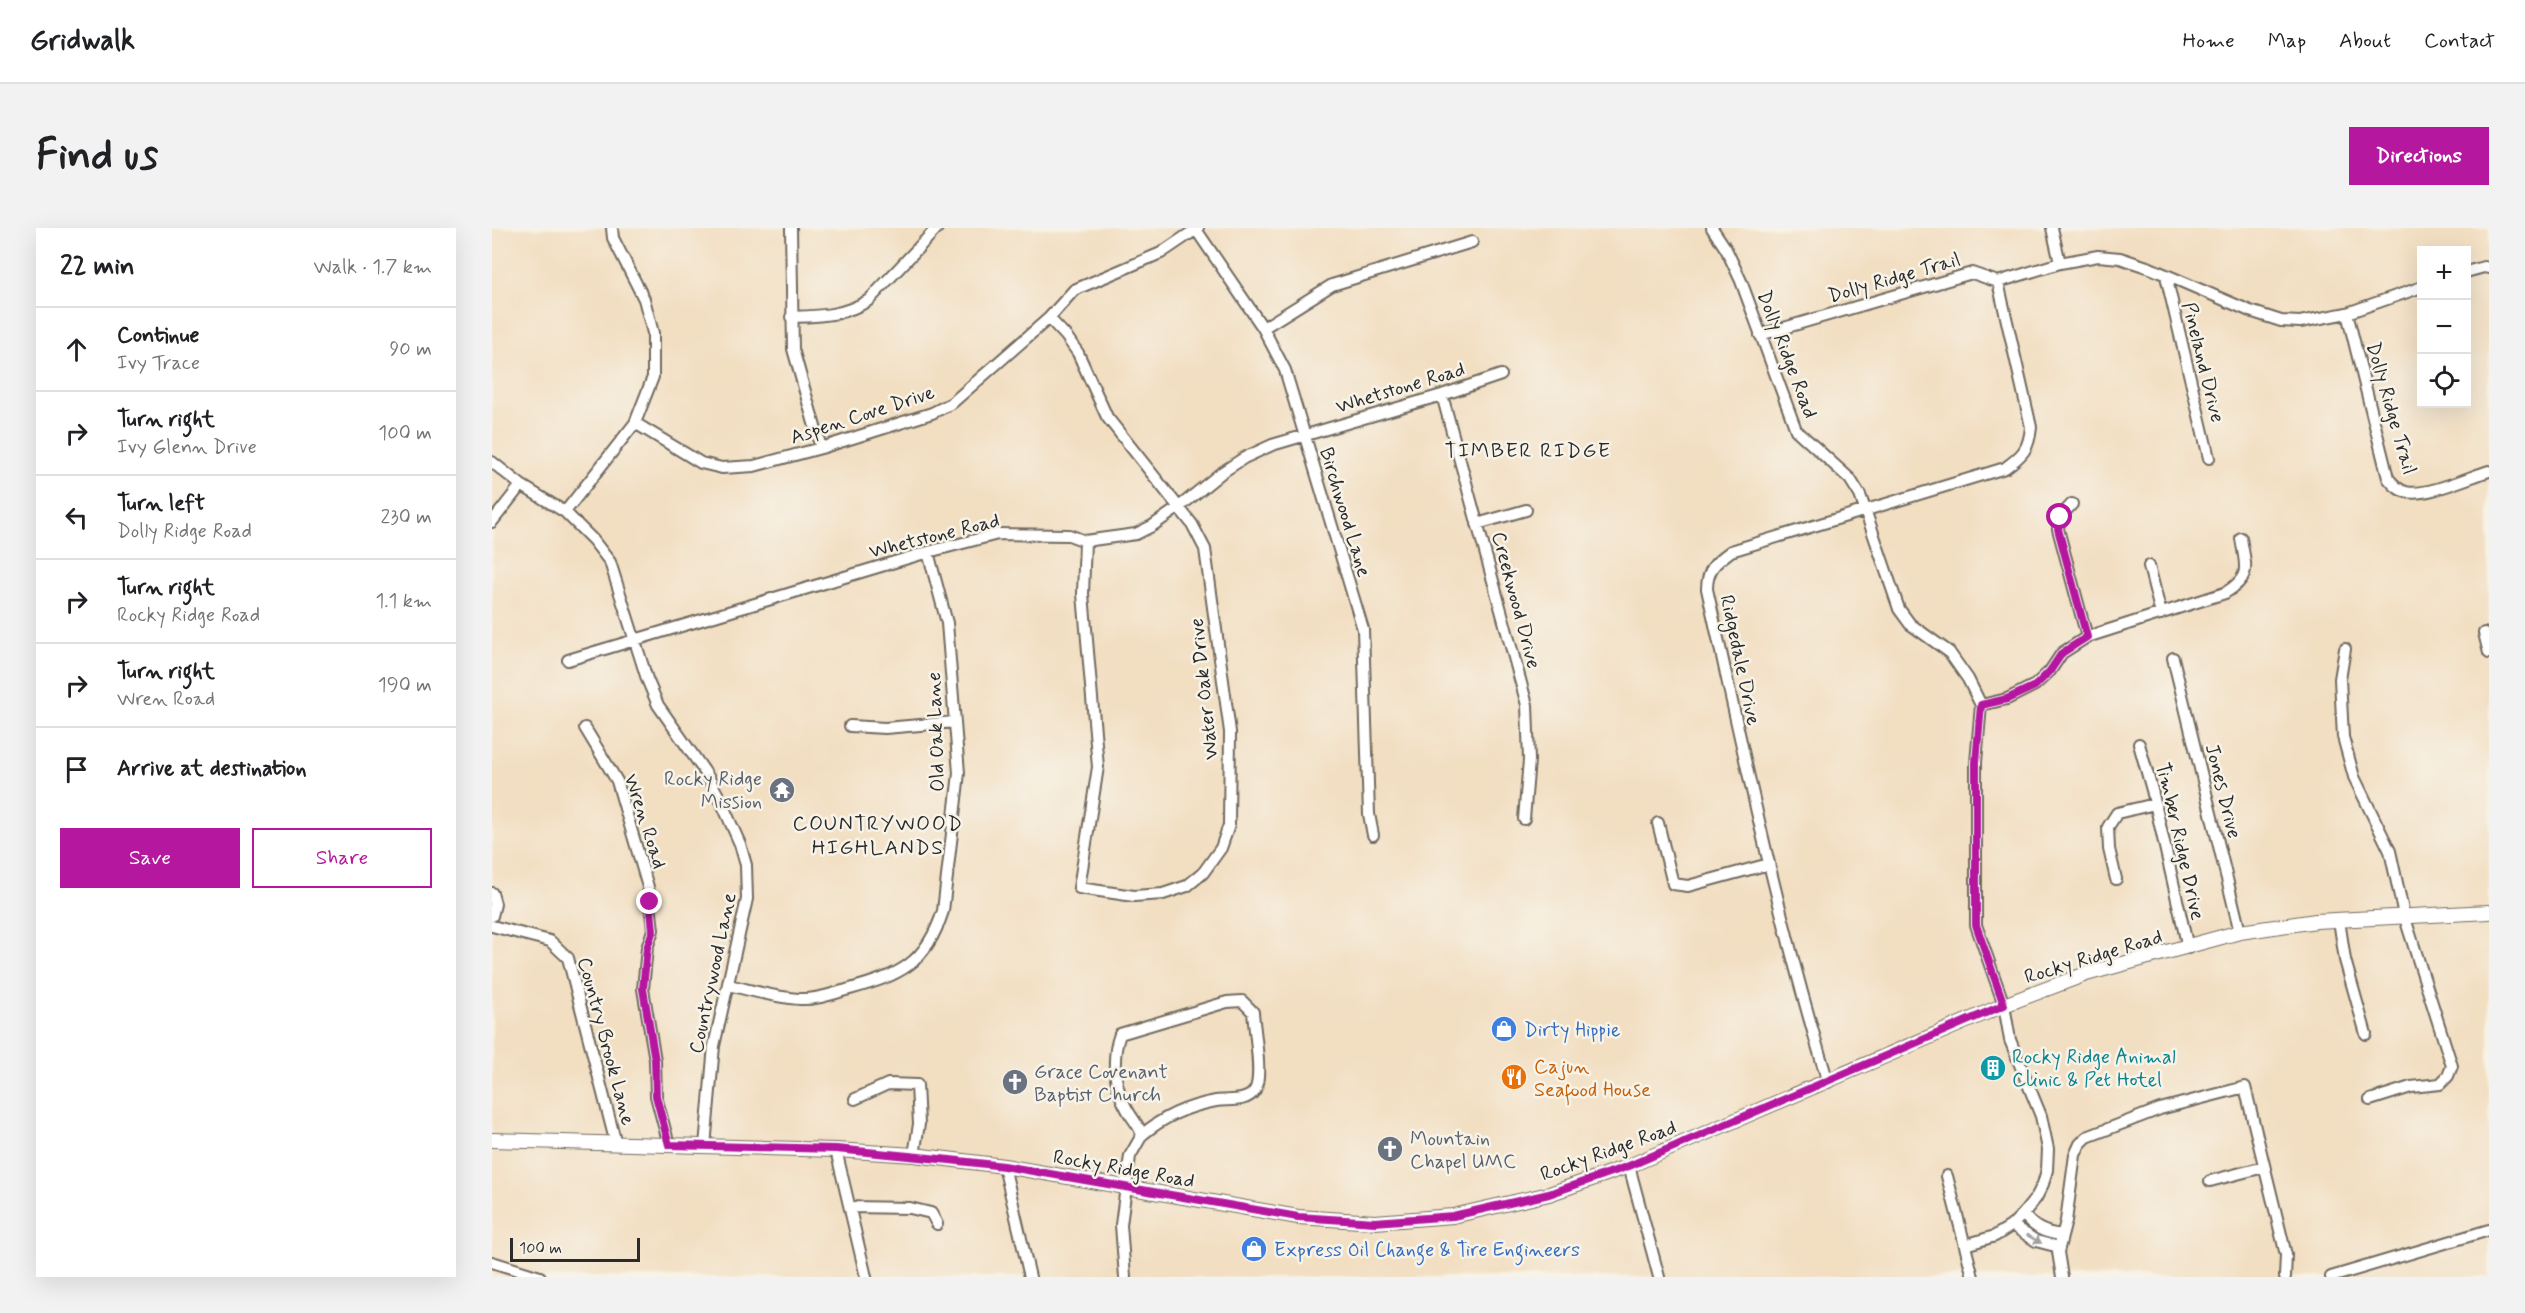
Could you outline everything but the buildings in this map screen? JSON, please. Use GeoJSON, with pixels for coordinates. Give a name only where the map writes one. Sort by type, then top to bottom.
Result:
{"type":"FeatureCollection","features":[{"type":"Feature","properties":{"kind":"main road","name":"Rocky Ridge Road"},"geometry":{"type":"LineString","coordinates":[[492,1140],[836,1149],[914,1155],[1004,1166],[1280,1214],[1375,1222],[1453,1216],[1549,1194],[1629,1166],[2004,1005],[2086,975],[2240,932],[2339,920],[2489,912]]}},
{"type":"Feature","properties":{"kind":"street"},"geometry":{"type":"LineString","coordinates":[[565,512],[635,423],[653,377],[653,333],[644,299],[613,238],[612,228]]}},
{"type":"Feature","properties":{"kind":"street"},"geometry":{"type":"LineString","coordinates":[[791,228],[793,349],[821,448]]}},
{"type":"Feature","properties":{"kind":"street"},"geometry":{"type":"LineString","coordinates":[[791,317],[832,316],[858,307],[869,300],[938,228]]}},
{"type":"Feature","properties":{"kind":"street","name":"Dolly Ridge Road"},"geometry":{"type":"LineString","coordinates":[[1712,228],[1726,249],[1741,281],[1797,430],[1850,479],[1860,495],[1899,609],[1910,624],[1949,652],[1968,679],[1981,705]]}},
{"type":"Feature","properties":{"kind":"street"},"geometry":{"type":"LineString","coordinates":[[2052,228],[2060,263]]}},
{"type":"Feature","properties":{"kind":"street","name":"Aspen Cove Drive"},"geometry":{"type":"LineString","coordinates":[[635,423],[701,463],[722,468],[754,466],[821,448],[932,413],[952,402],[1048,318],[1074,290],[1161,253],[1196,229]]}},
{"type":"Feature","properties":{"kind":"street","name":"Birchwood Lane"},"geometry":{"type":"LineString","coordinates":[[1196,229],[1263,328],[1285,370],[1363,628],[1369,814],[1373,835]]}},
{"type":"Feature","properties":{"kind":"street"},"geometry":{"type":"LineString","coordinates":[[1263,328],[1332,285],[1472,242]]}},
{"type":"Feature","properties":{"kind":"street"},"geometry":{"type":"LineString","coordinates":[[1998,282],[2060,263],[2098,256],[2120,258],[2250,312],[2281,321],[2300,322],[2347,313],[2417,288]]}},
{"type":"Feature","properties":{"kind":"street"},"geometry":{"type":"LineString","coordinates":[[2471,271],[2489,268]]}},
{"type":"Feature","properties":{"kind":"street","name":"Dolly Ridge Trail"},"geometry":{"type":"LineString","coordinates":[[1761,335],[1972,273],[1998,282]]}},
{"type":"Feature","properties":{"kind":"street","name":"Pineland Drive"},"geometry":{"type":"LineString","coordinates":[[2166,276],[2209,458]]}},
{"type":"Feature","properties":{"kind":"street","name":"Ridgedale Drive"},"geometry":{"type":"LineString","coordinates":[[1828,1082],[1805,1007],[1769,864],[1707,589],[1707,578],[1713,564],[1731,551],[2005,468],[2020,457],[2029,442],[2031,427],[1998,282]]}},
{"type":"Feature","properties":{"kind":"street","name":"Dolly Ridge Trail"},"geometry":{"type":"LineString","coordinates":[[2347,313],[2388,478],[2395,487],[2406,492],[2420,493],[2489,471]]}},
{"type":"Feature","properties":{"kind":"street","name":"Water Oak Drive"},"geometry":{"type":"LineString","coordinates":[[1048,318],[1078,352],[1107,417],[1192,524],[1205,549],[1230,732],[1228,825],[1221,848],[1203,873],[1187,886],[1163,894],[1134,896],[1079,888],[1098,767],[1083,594],[1085,541]]}},
{"type":"Feature","properties":{"kind":"street","name":"Whetstone Road"},"geometry":{"type":"LineString","coordinates":[[568,660],[928,552],[998,534],[1069,535],[1085,541],[1136,534],[1178,508],[1221,473],[1244,458],[1272,445],[1442,395],[1501,375]]}},
{"type":"Feature","properties":{"kind":"street","name":"Creekwood Drive"},"geometry":{"type":"LineString","coordinates":[[1442,395],[1527,705],[1529,760],[1524,819]]}},
{"type":"Feature","properties":{"kind":"street","name":"Countrywood Lane"},"geometry":{"type":"LineString","coordinates":[[492,462],[521,485],[565,512],[593,540],[610,562],[647,680],[658,705],[720,798],[740,844],[746,865],[747,899],[712,1064],[705,1146]]}},
{"type":"Feature","properties":{"kind":"street"},"geometry":{"type":"LineString","coordinates":[[492,522],[521,485]]}},
{"type":"Feature","properties":{"kind":"street"},"geometry":{"type":"LineString","coordinates":[[2072,504],[2060,517],[2058,529],[2087,637]]}},
{"type":"Feature","properties":{"kind":"street"},"geometry":{"type":"LineString","coordinates":[[1477,524],[1526,510]]}},
{"type":"Feature","properties":{"kind":"street"},"geometry":{"type":"LineString","coordinates":[[1965,1245],[1995,1236],[2012,1225],[2023,1214],[2036,1198],[2043,1184],[2047,1170],[2048,1149],[2041,1116],[2010,1041],[2004,1005],[1976,925],[1976,762],[1981,705],[2007,699],[2035,686],[2050,671],[2062,653],[2087,637],[2225,593],[2240,584],[2246,573],[2241,538]]}},
{"type":"Feature","properties":{"kind":"street","name":"Old Oak Lane"},"geometry":{"type":"LineString","coordinates":[[728,985],[783,997],[802,999],[820,997],[878,981],[900,972],[925,951],[936,931],[943,911],[959,773],[947,623],[928,552]]}},
{"type":"Feature","properties":{"kind":"street"},"geometry":{"type":"LineString","coordinates":[[2149,566],[2160,614]]}},
{"type":"Feature","properties":{"kind":"street"},"geometry":{"type":"LineString","coordinates":[[2484,633],[2489,653]]}},
{"type":"Feature","properties":{"kind":"street"},"geometry":{"type":"LineString","coordinates":[[2345,649],[2340,679],[2343,737],[2354,777],[2390,851],[2404,915],[2452,1066],[2448,1076],[2440,1084],[2411,1087],[2370,1100]]}},
{"type":"Feature","properties":{"kind":"street","name":"Jones Drive"},"geometry":{"type":"LineString","coordinates":[[2173,658],[2240,932]]}},
{"type":"Feature","properties":{"kind":"street"},"geometry":{"type":"LineString","coordinates":[[850,726],[885,728],[955,722]]}},
{"type":"Feature","properties":{"kind":"street","name":"Wren Road"},"geometry":{"type":"LineString","coordinates":[[585,728],[617,782],[648,887],[653,930],[647,948],[643,989],[655,1060],[656,1096],[669,1145]]}},
{"type":"Feature","properties":{"kind":"street","name":"Timber Ridge Drive"},"geometry":{"type":"LineString","coordinates":[[2139,744],[2188,948]]}},
{"type":"Feature","properties":{"kind":"street"},"geometry":{"type":"LineString","coordinates":[[2116,879],[2109,849],[2108,827],[2117,813],[2155,804]]}},
{"type":"Feature","properties":{"kind":"street"},"geometry":{"type":"LineString","coordinates":[[1658,823],[1673,884],[1688,886],[1769,864]]}},
{"type":"Feature","properties":{"kind":"street"},"geometry":{"type":"LineString","coordinates":[[492,893],[495,904],[492,916]]}},
{"type":"Feature","properties":{"kind":"street"},"geometry":{"type":"LineString","coordinates":[[2339,920],[2342,947],[2366,1034]]}},
{"type":"Feature","properties":{"kind":"street","name":"Country Brook Lane"},"geometry":{"type":"LineString","coordinates":[[492,926],[550,941],[568,958],[616,1144]]}},
{"type":"Feature","properties":{"kind":"street"},"geometry":{"type":"LineString","coordinates":[[1125,1277],[1121,1225],[1130,1156],[1142,1135],[1156,1122],[1187,1107],[1219,1100],[1244,1099],[1255,1091],[1258,1077],[1253,1012],[1242,1001],[1227,1002],[1120,1034],[1114,1048],[1115,1079],[1127,1110],[1139,1126],[1142,1135]]}},
{"type":"Feature","properties":{"kind":"street"},"geometry":{"type":"LineString","coordinates":[[855,1099],[888,1084],[917,1085],[919,1124],[914,1155]]}},
{"type":"Feature","properties":{"kind":"street"},"geometry":{"type":"LineString","coordinates":[[2062,1277],[2058,1265],[2059,1247],[2075,1155],[2080,1144],[2087,1137],[2160,1109],[2245,1087],[2286,1255],[2285,1277]]}},
{"type":"Feature","properties":{"kind":"street"},"geometry":{"type":"LineString","coordinates":[[836,1149],[866,1277]]}},
{"type":"Feature","properties":{"kind":"street"},"geometry":{"type":"LineString","coordinates":[[1004,1166],[1030,1277]]}},
{"type":"Feature","properties":{"kind":"street"},"geometry":{"type":"LineString","coordinates":[[1629,1166],[1659,1277]]}},
{"type":"Feature","properties":{"kind":"street"},"geometry":{"type":"LineString","coordinates":[[2210,1182],[2264,1167]]}},
{"type":"Feature","properties":{"kind":"street"},"geometry":{"type":"LineString","coordinates":[[1947,1176],[1973,1277]]}},
{"type":"Feature","properties":{"kind":"street"},"geometry":{"type":"LineString","coordinates":[[851,1208],[910,1208],[931,1214],[937,1224]]}},
{"type":"Feature","properties":{"kind":"street"},"geometry":{"type":"LineString","coordinates":[[2023,1214],[2033,1226],[2048,1233],[2062,1234]]}},
{"type":"Feature","properties":{"kind":"street"},"geometry":{"type":"LineString","coordinates":[[2012,1225],[2036,1241],[2059,1247]]}},
{"type":"Feature","properties":{"kind":"street"},"geometry":{"type":"LineString","coordinates":[[2331,1277],[2346,1275],[2489,1230]]}},
{"type":"Feature","properties":{"kind":"street"},"geometry":{"type":"LineString","coordinates":[[492,1262],[540,1277]]}},
{"type":"Feature","properties":{"kind":"place","name":"Rocky Ridge Mission"},"geometry":{"type":"Point","coordinates":[782,790]}},
{"type":"Feature","properties":{"kind":"place","name":"Dirty Hippie"},"geometry":{"type":"Point","coordinates":[1504,1029]}},
{"type":"Feature","properties":{"kind":"place","name":"Rocky Ridge Animal Clinic & Pet Hotel"},"geometry":{"type":"Point","coordinates":[1993,1068]}},
{"type":"Feature","properties":{"kind":"place","name":"Cajun Seafood House"},"geometry":{"type":"Point","coordinates":[1514,1077]}},
{"type":"Feature","properties":{"kind":"place","name":"Grace Covenant Baptist Church"},"geometry":{"type":"Point","coordinates":[1015,1082]}},
{"type":"Feature","properties":{"kind":"place","name":"Mountain Chapel UMC"},"geometry":{"type":"Point","coordinates":[1390,1149]}},
{"type":"Feature","properties":{"kind":"place","name":"Express Oil Change & Tire Engineers"},"geometry":{"type":"Point","coordinates":[1254,1249]}},
{"type":"Feature","properties":{"kind":"district","name":"TIMBER RIDGE"},"geometry":{"type":"Point","coordinates":[1528,450]}},
{"type":"Feature","properties":{"kind":"district","name":"COUNTRYWOOD HIGHLANDS"},"geometry":{"type":"Point","coordinates":[878,835]}},
{"type":"Feature","properties":{"kind":"route"},"geometry":{"type":"LineString","coordinates":[[650,902],[653,930],[647,948],[643,989],[655,1060],[656,1096],[669,1145],[836,1149],[914,1155],[1004,1166],[1298,1217],[1375,1222],[1453,1216],[1549,1194],[1629,1166],[2004,1005],[1976,925],[1976,762],[1981,705],[2007,699],[2035,686],[2050,671],[2062,653],[2087,637],[2058,529],[2060,517]]}}]}
